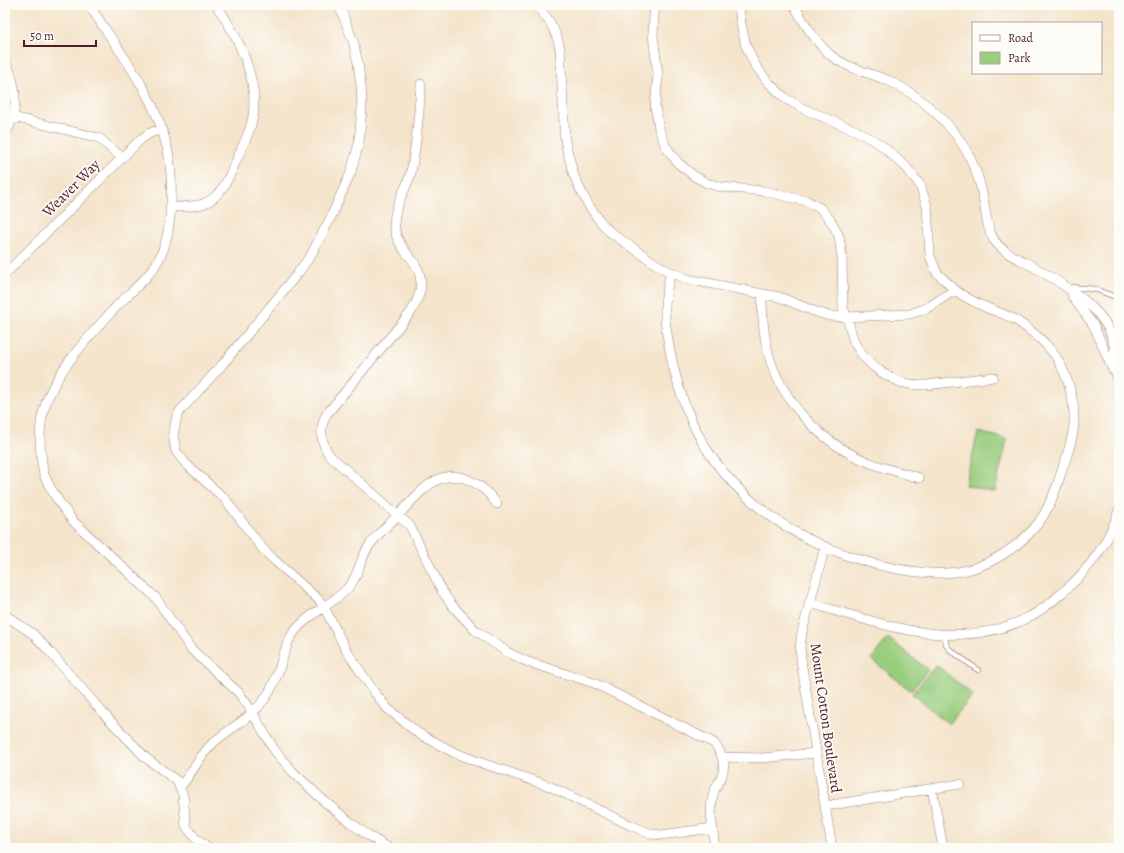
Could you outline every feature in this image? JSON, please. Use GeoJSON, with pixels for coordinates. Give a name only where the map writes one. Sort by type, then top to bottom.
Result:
{"type":"FeatureCollection","features":[{"type":"Feature","properties":{"kind":"street"},"geometry":{"type":"LineString","coordinates":[[89,5],[145,89],[153,105],[167,148],[170,172],[170,207],[166,243],[154,268],[88,338],[64,370],[45,403],[40,448],[45,477],[61,506],[72,521],[156,598],[191,649],[238,694],[252,713],[275,751],[293,772],[324,801],[351,823],[389,848]]}},
{"type":"Feature","properties":{"kind":"street"},"geometry":{"type":"LineString","coordinates":[[170,207],[204,204],[215,196],[226,184],[247,137],[253,116],[254,95],[242,52],[228,22],[216,5]]}},
{"type":"Feature","properties":{"kind":"street"},"geometry":{"type":"LineString","coordinates":[[339,5],[353,41],[361,86],[362,108],[359,143],[351,172],[331,217],[311,255],[298,273],[222,365],[177,416],[173,435],[176,451],[185,463],[225,499],[262,548],[319,600],[346,650],[375,693],[388,709],[418,733],[473,760],[549,786],[651,834],[661,835],[713,828]]}},
{"type":"Feature","properties":{"kind":"street"},"geometry":{"type":"LineString","coordinates":[[535,5],[542,10],[557,35],[560,48],[565,141],[573,173],[580,189],[593,211],[610,232],[643,256],[671,272],[687,279],[779,297],[829,316],[847,317],[910,314],[927,308],[955,290]]}},
{"type":"Feature","properties":{"kind":"street"},"geometry":{"type":"LineString","coordinates":[[656,5],[654,35],[658,75],[655,106],[659,128],[666,147],[678,163],[694,176],[707,183],[721,187],[764,191],[807,201],[820,208],[832,221],[839,236],[842,257],[843,308],[853,338],[863,356],[874,367],[900,382],[915,385],[927,385],[993,377]]}},
{"type":"Feature","properties":{"kind":"street"},"geometry":{"type":"LineString","coordinates":[[671,272],[665,307],[666,326],[672,363],[683,402],[708,453],[731,482],[751,502],[772,518],[791,530],[825,547],[858,560],[920,573],[934,574],[970,569],[986,563],[1008,551],[1024,539],[1037,525],[1046,512],[1054,495],[1070,447],[1073,430],[1074,413],[1071,392],[1058,360],[1032,332],[1015,320],[981,305],[955,290],[937,273],[930,256],[926,206],[920,185],[906,167],[881,145],[857,131],[804,109],[785,98],[768,82],[755,65],[746,46],[738,5]]}},
{"type":"Feature","properties":{"kind":"street"},"geometry":{"type":"LineString","coordinates":[[794,5],[807,28],[828,52],[842,62],[888,81],[909,92],[928,106],[953,132],[967,151],[978,176],[986,220],[994,241],[1009,254],[1031,265],[1065,287],[1079,300],[1088,304],[1099,315],[1109,330],[1114,344],[1119,396]]}},
{"type":"Feature","properties":{"kind":"street"},"geometry":{"type":"LineString","coordinates":[[5,61],[14,83],[15,98],[5,134]]}},
{"type":"Feature","properties":{"kind":"street"},"geometry":{"type":"LineString","coordinates":[[422,84],[417,138],[411,173],[397,206],[394,229],[398,241],[416,264],[421,278],[420,294],[411,312],[326,415],[322,422],[321,430],[323,443],[329,455],[410,526],[442,591],[451,604],[475,630],[507,652],[528,662],[594,684],[707,738],[714,743],[721,752],[724,768],[722,777],[713,794],[713,828],[715,848]]}},
{"type":"Feature","properties":{"kind":"street"},"geometry":{"type":"LineString","coordinates":[[9,116],[98,138],[121,157]]}},
{"type":"Feature","properties":{"kind":"street","name":"Weaver Way"},"geometry":{"type":"LineString","coordinates":[[5,274],[121,157],[141,139],[150,133],[162,129]]}},
{"type":"Feature","properties":{"kind":"street"},"geometry":{"type":"LineString","coordinates":[[762,294],[762,313],[767,350],[783,386],[803,416],[831,442],[860,459],[919,478]]}},
{"type":"Feature","properties":{"kind":"street"},"geometry":{"type":"LineString","coordinates":[[180,788],[189,777],[203,754],[212,744],[252,713],[270,692],[289,640],[294,632],[308,618],[336,599],[348,588],[360,569],[363,556],[368,547],[376,537],[430,484],[437,480],[453,477],[463,478],[482,487],[490,494],[497,504]]}},
{"type":"Feature","properties":{"kind":"street"},"geometry":{"type":"LineString","coordinates":[[809,603],[904,630],[922,633],[962,635],[984,632],[1008,626],[1028,618],[1050,603],[1071,585],[1098,554],[1108,537],[1119,510]]}},
{"type":"Feature","properties":{"kind":"street","name":"Mount Cotton Boulevard"},"geometry":{"type":"LineString","coordinates":[[825,547],[809,603],[800,648],[832,848]]}},
{"type":"Feature","properties":{"kind":"street"},"geometry":{"type":"LineString","coordinates":[[5,615],[33,634],[103,713],[146,758],[173,777],[180,788],[184,801],[184,818],[186,826],[196,839],[208,848]]}},
{"type":"Feature","properties":{"kind":"street"},"geometry":{"type":"LineString","coordinates":[[723,757],[762,758],[816,753]]}},
{"type":"Feature","properties":{"kind":"street"},"geometry":{"type":"LineString","coordinates":[[825,806],[960,784]]}},
{"type":"Feature","properties":{"kind":"street"},"geometry":{"type":"LineString","coordinates":[[932,788],[943,848]]}},
{"type":"Feature","properties":{"kind":"lane"},"geometry":{"type":"LineString","coordinates":[[1065,287],[1094,289],[1119,298]]}},
{"type":"Feature","properties":{"kind":"lane"},"geometry":{"type":"LineString","coordinates":[[945,635],[946,644],[949,649],[978,670]]}},
{"type":"Feature","properties":{"kind":"green space"},"geometry":{"type":"Polygon","coordinates":[[[978,432],[1007,439],[995,492],[965,485],[978,432]]]}},
{"type":"Feature","properties":{"kind":"green space"},"geometry":{"type":"Polygon","coordinates":[[[888,638],[928,670],[911,691],[871,659],[888,638]]]}},
{"type":"Feature","properties":{"kind":"green space"},"geometry":{"type":"Polygon","coordinates":[[[936,665],[973,695],[949,724],[912,694],[936,665]]]}}]}
